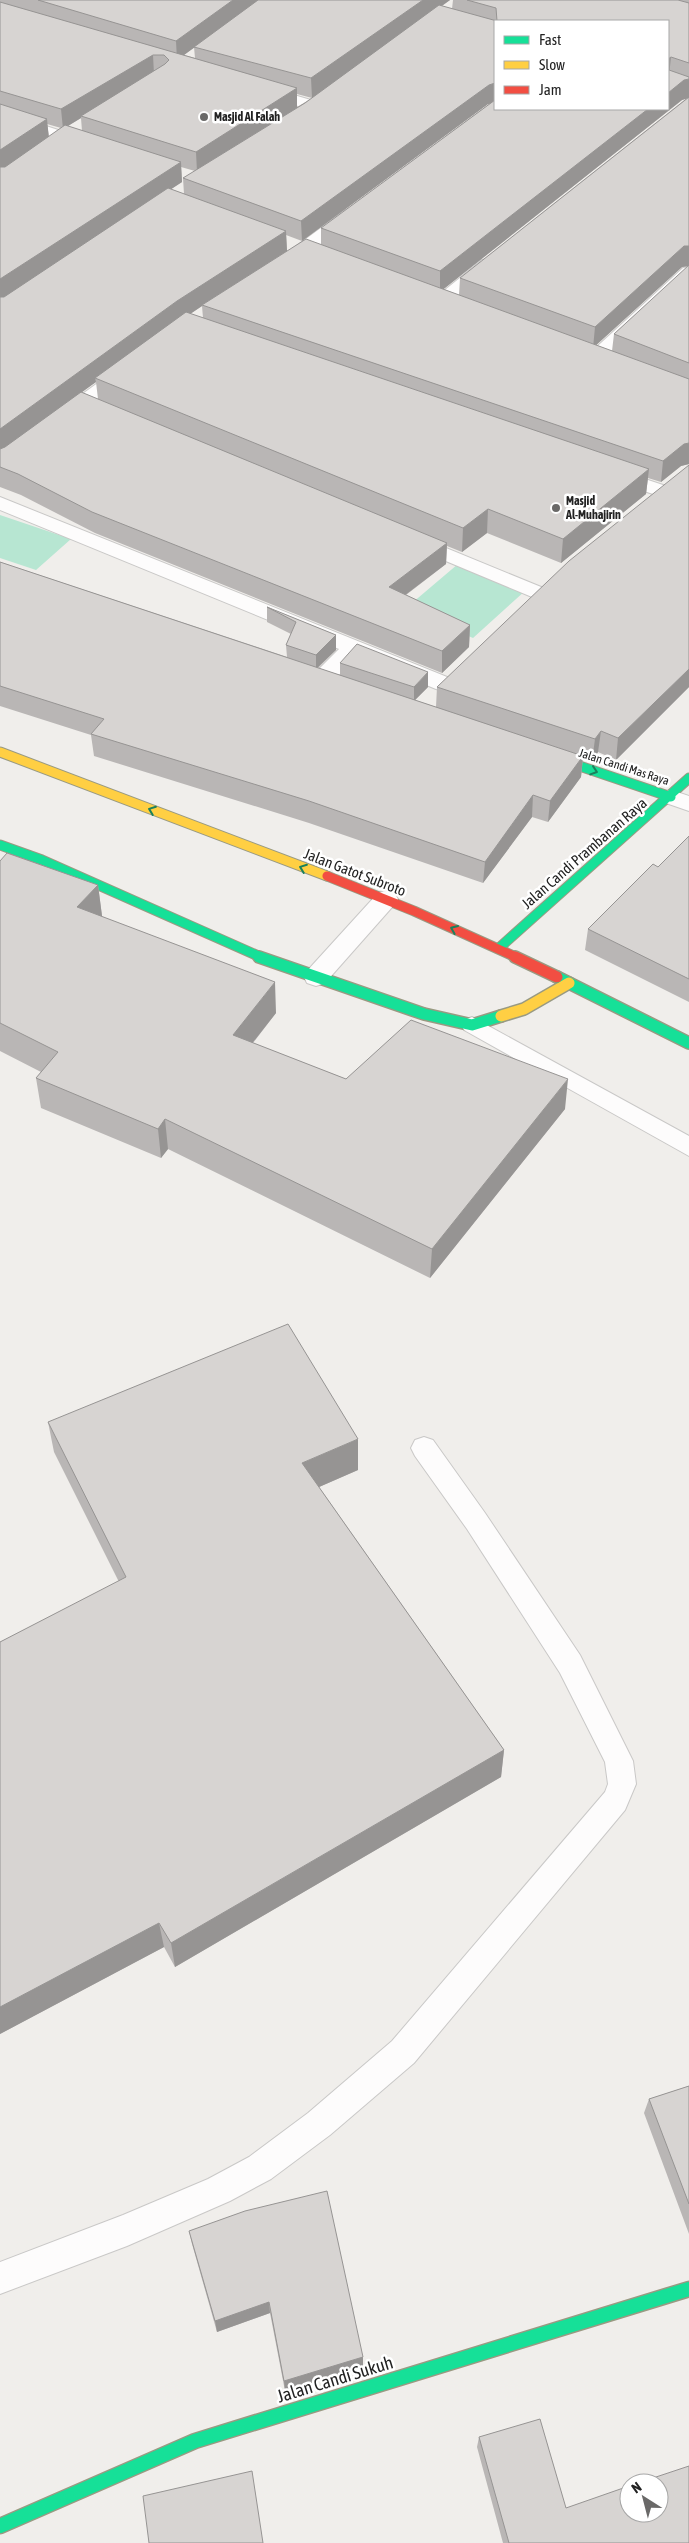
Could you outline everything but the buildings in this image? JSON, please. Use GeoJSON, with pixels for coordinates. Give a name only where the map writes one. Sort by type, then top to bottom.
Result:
{"type":"FeatureCollection","features":[{"type":"Feature","properties":{"kind":"street"},"geometry":{"type":"LineString","coordinates":[[243,85],[315,106]]}},
{"type":"Feature","properties":{"kind":"street"},"geometry":{"type":"LineString","coordinates":[[298,118],[331,94]]}},
{"type":"Feature","properties":{"kind":"street"},"geometry":{"type":"LineString","coordinates":[[0,116],[100,148]]}},
{"type":"Feature","properties":{"kind":"street"},"geometry":{"type":"LineString","coordinates":[[48,148],[80,127]]}},
{"type":"Feature","properties":{"kind":"street"},"geometry":{"type":"LineString","coordinates":[[268,274],[304,250],[366,203]]}},
{"type":"Feature","properties":{"kind":"street"},"geometry":{"type":"LineString","coordinates":[[286,243],[322,256]]}},
{"type":"Feature","properties":{"kind":"street"},"geometry":{"type":"LineString","coordinates":[[441,302],[502,252]]}},
{"type":"Feature","properties":{"kind":"street"},"geometry":{"type":"LineString","coordinates":[[596,357],[689,272]]}},
{"type":"Feature","properties":{"kind":"street"},"geometry":{"type":"LineString","coordinates":[[423,295],[459,308]]}},
{"type":"Feature","properties":{"kind":"street"},"geometry":{"type":"LineString","coordinates":[[578,350],[613,364]]}},
{"type":"Feature","properties":{"kind":"street"},"geometry":{"type":"LineString","coordinates":[[0,463],[146,357]]}},
{"type":"Feature","properties":{"kind":"street"},"geometry":{"type":"LineString","coordinates":[[82,404],[101,412]]}},
{"type":"Feature","properties":{"kind":"street"},"geometry":{"type":"LineString","coordinates":[[599,470],[664,493]]}},
{"type":"Feature","properties":{"kind":"street"},"geometry":{"type":"LineString","coordinates":[[0,503],[444,684]]}},
{"type":"Feature","properties":{"kind":"street"},"geometry":{"type":"LineString","coordinates":[[393,532],[539,593]]}},
{"type":"Feature","properties":{"kind":"street"},"geometry":{"type":"LineString","coordinates":[[322,679],[354,646]]}},
{"type":"Feature","properties":{"kind":"street","name":"Jalan Gatot Subroto"},"geometry":{"type":"LineString","coordinates":[[0,752],[386,899],[499,948],[689,1043]]}},
{"type":"Feature","properties":{"kind":"street","name":"Jalan Candi Mas Raya"},"geometry":{"type":"LineString","coordinates":[[540,753],[680,800]]}},
{"type":"Feature","properties":{"kind":"street","name":"Jalan Candi Prambanan Raya"},"geometry":{"type":"LineString","coordinates":[[499,948],[680,800],[689,778]]}},
{"type":"Feature","properties":{"kind":"street"},"geometry":{"type":"LineString","coordinates":[[0,845],[42,860],[258,956],[424,1014],[472,1025],[524,1009],[569,983]]}},
{"type":"Feature","properties":{"kind":"street"},"geometry":{"type":"LineString","coordinates":[[316,977],[386,899]]}},
{"type":"Feature","properties":{"kind":"street","name":"Jalan Candi Sukuh"},"geometry":{"type":"LineString","coordinates":[[0,2526],[195,2440],[689,2289]]}},
{"type":"Feature","properties":{"kind":"lane"},"geometry":{"type":"LineString","coordinates":[[472,1025],[689,1147]]}},
{"type":"Feature","properties":{"kind":"lane"},"geometry":{"type":"LineString","coordinates":[[0,2278],[127,2230],[219,2190],[260,2168],[319,2124],[402,2052],[615,1801],[622,1784],[619,1761],[570,1664],[476,1521],[424,1448]]}},
{"type":"Feature","properties":{"kind":"green space"},"geometry":{"type":"Polygon","coordinates":[[[0,515],[71,539],[36,570],[0,558],[0,515]]]}},
{"type":"Feature","properties":{"kind":"green space"},"geometry":{"type":"Polygon","coordinates":[[[458,564],[525,591],[473,638],[405,609],[458,564]]]}},
{"type":"Feature","properties":{"kind":"traffic: fast"},"geometry":{"type":"LineString","coordinates":[[547,755],[671,797]]}},
{"type":"Feature","properties":{"kind":"traffic: fast"},"geometry":{"type":"LineString","coordinates":[[499,948],[689,778]]}},
{"type":"Feature","properties":{"kind":"traffic: fast"},"geometry":{"type":"LineString","coordinates":[[0,845],[42,860],[258,956],[424,1014],[472,1025],[501,1016]]}},
{"type":"Feature","properties":{"kind":"traffic: fast"},"geometry":{"type":"LineString","coordinates":[[557,977],[689,1043]]}},
{"type":"Feature","properties":{"kind":"traffic: fast"},"geometry":{"type":"LineString","coordinates":[[0,2526],[195,2441],[689,2289]]}},
{"type":"Feature","properties":{"kind":"traffic: slow"},"geometry":{"type":"LineString","coordinates":[[0,752],[327,876]]}},
{"type":"Feature","properties":{"kind":"traffic: slow"},"geometry":{"type":"LineString","coordinates":[[501,1016],[524,1009],[569,983]]}},
{"type":"Feature","properties":{"kind":"traffic: jam"},"geometry":{"type":"LineString","coordinates":[[327,876],[500,949],[557,977]]}},
{"type":"Feature","properties":{"kind":"place","name":"Masjid Al Falah"},"geometry":{"type":"Point","coordinates":[204,117]}},
{"type":"Feature","properties":{"kind":"place","name":"Masjid Al-Muhajirin"},"geometry":{"type":"Point","coordinates":[556,508]}}]}
